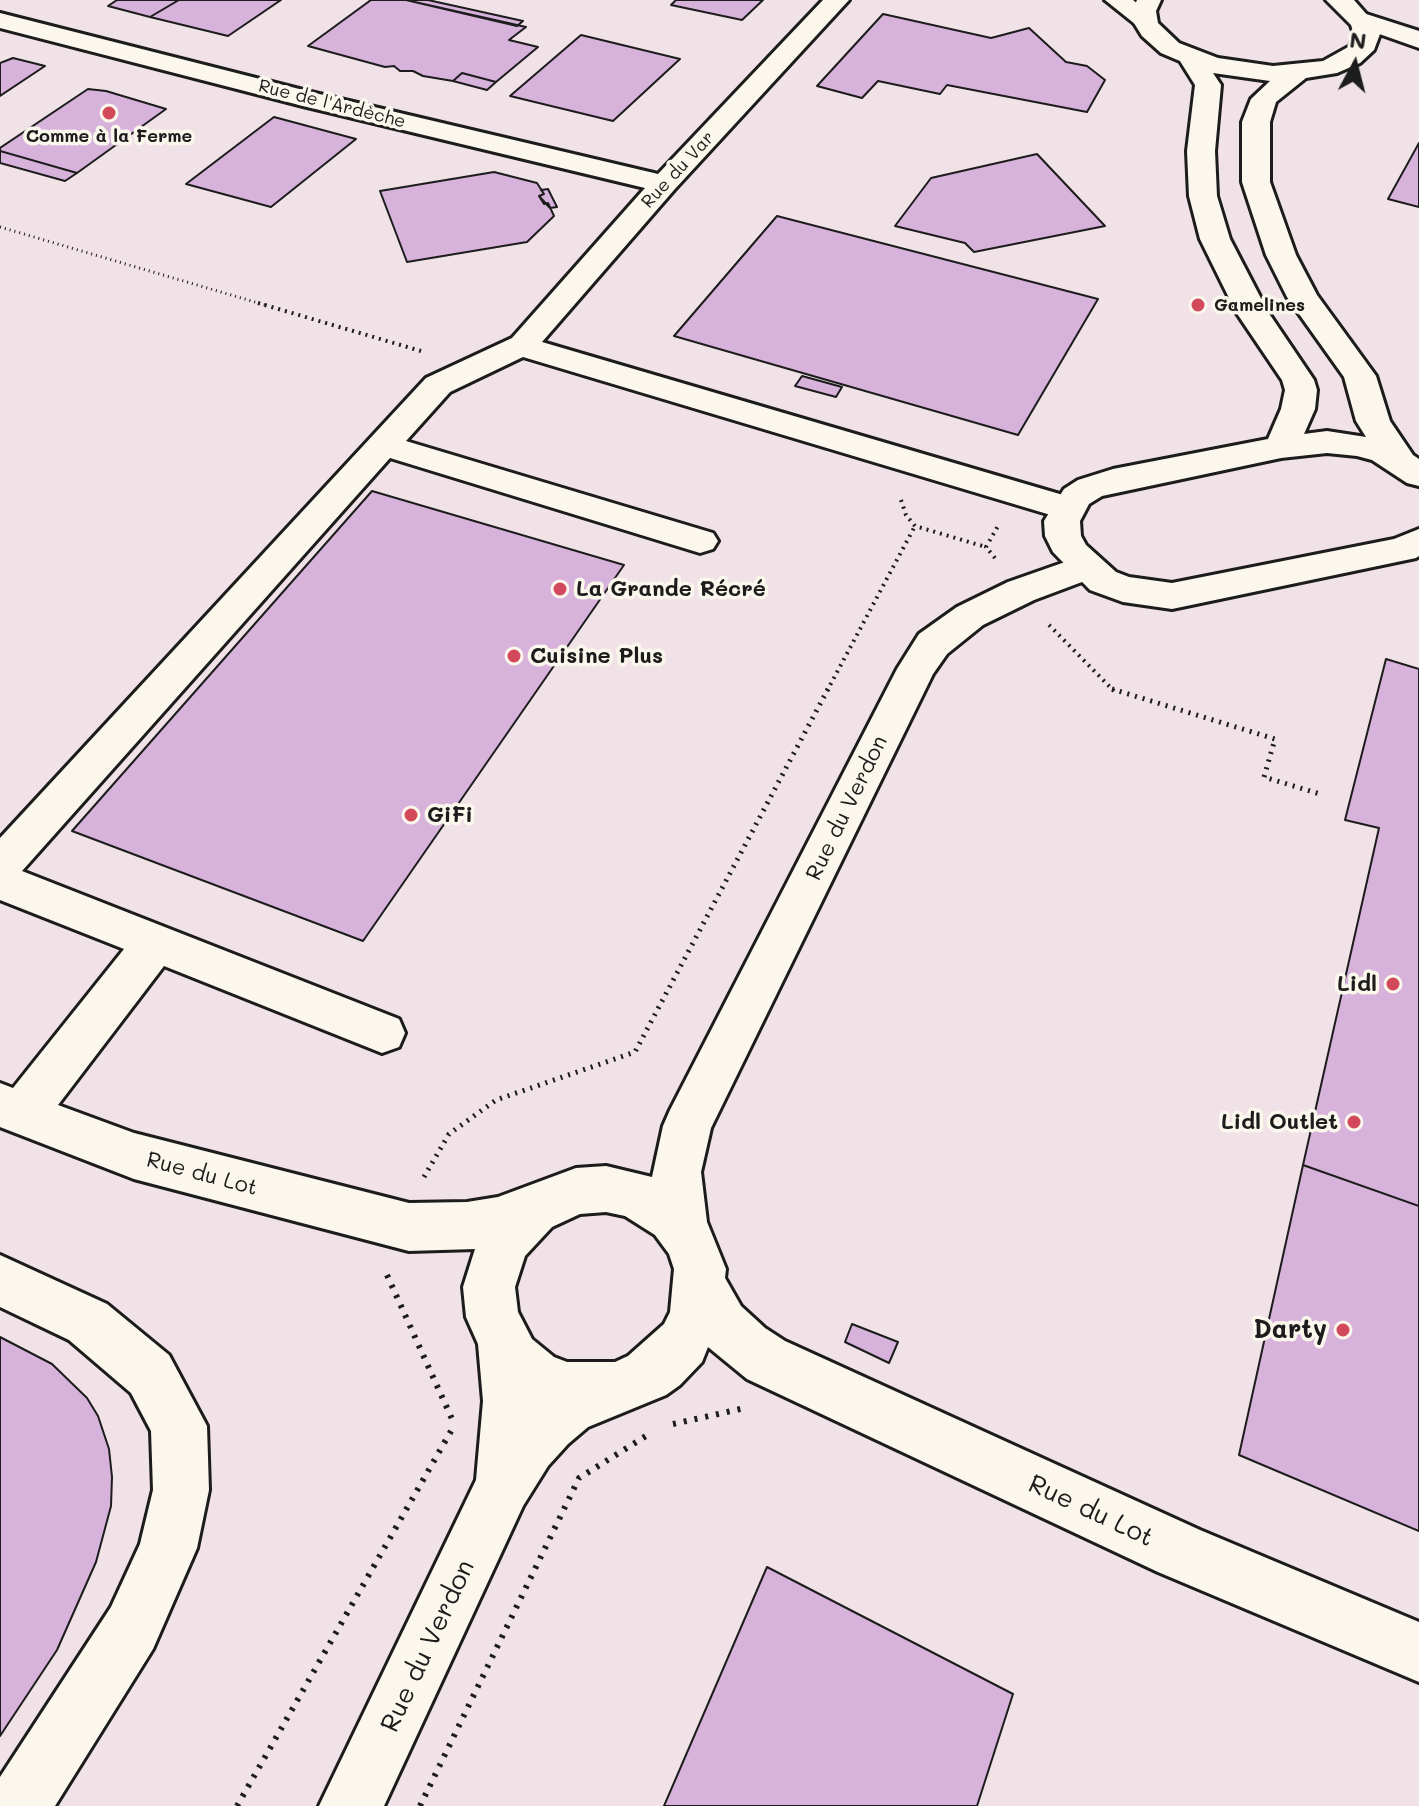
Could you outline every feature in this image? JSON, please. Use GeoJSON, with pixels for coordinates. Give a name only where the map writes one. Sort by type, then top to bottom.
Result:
{"type":"FeatureCollection","features":[{"type":"Feature","properties":{"kind":"street","name":"Rue du Var"},"geometry":{"type":"LineString","coordinates":[[523,345],[664,184],[837,0]]}},
{"type":"Feature","properties":{"kind":"street"},"geometry":{"type":"LineString","coordinates":[[1117,0],[1147,10],[1159,40],[1192,59],[1248,72],[1296,74],[1328,68],[1357,54],[1419,56]]}},
{"type":"Feature","properties":{"kind":"street"},"geometry":{"type":"LineString","coordinates":[[1338,0],[1360,19],[1419,40]]}},
{"type":"Feature","properties":{"kind":"street"},"geometry":{"type":"LineString","coordinates":[[1357,54],[1367,34],[1360,19]]}},
{"type":"Feature","properties":{"kind":"street","name":"Rue de l'Ardèche"},"geometry":{"type":"LineString","coordinates":[[0,20],[312,100],[664,184]]}},
{"type":"Feature","properties":{"kind":"street"},"geometry":{"type":"LineString","coordinates":[[1192,59],[1208,85],[1201,166],[1203,196],[1215,239],[1252,312],[1298,380],[1301,390],[1298,409],[1281,447]]}},
{"type":"Feature","properties":{"kind":"street"},"geometry":{"type":"LineString","coordinates":[[1296,74],[1264,99],[1256,122],[1256,182],[1281,255],[1302,297],[1360,376],[1373,421],[1408,467]]}},
{"type":"Feature","properties":{"kind":"street"},"geometry":{"type":"LineString","coordinates":[[0,867],[438,385],[523,345],[539,353],[1067,508]]}},
{"type":"Feature","properties":{"kind":"street"},"geometry":{"type":"LineString","coordinates":[[1408,467],[1371,448],[1342,443],[1281,447],[1113,480],[1076,497],[1062,521],[1063,536],[1071,552],[1103,581],[1123,589],[1172,596],[1409,550]]}},
{"type":"Feature","properties":{"kind":"street"},"geometry":{"type":"LineString","coordinates":[[383,445],[700,541]]}},
{"type":"Feature","properties":{"kind":"street","name":"Rue du Verdon"},"geometry":{"type":"LineString","coordinates":[[687,1126],[916,669],[933,644],[970,616],[1021,591],[1085,567]]}},
{"type":"Feature","properties":{"kind":"street"},"geometry":{"type":"LineString","coordinates":[[0,881],[382,1033]]}},
{"type":"Feature","properties":{"kind":"street"},"geometry":{"type":"LineString","coordinates":[[11,1110],[155,943]]}},
{"type":"Feature","properties":{"kind":"street","name":"Rue du Lot"},"geometry":{"type":"LineString","coordinates":[[11,1110],[134,1156],[409,1227]]}},
{"type":"Feature","properties":{"kind":"street"},"geometry":{"type":"LineString","coordinates":[[409,1227],[467,1226],[534,1210],[561,1195],[622,1178],[662,1154],[687,1126]]}},
{"type":"Feature","properties":{"kind":"street"},"geometry":{"type":"LineString","coordinates":[[682,1229],[676,1172],[687,1126]]}},
{"type":"Feature","properties":{"kind":"street"},"geometry":{"type":"LineString","coordinates":[[409,1227],[453,1254],[469,1269],[496,1324],[524,1369],[552,1384],[583,1391],[638,1378],[683,1343],[700,1299],[695,1255],[682,1229],[662,1208],[635,1194],[590,1189]]}},
{"type":"Feature","properties":{"kind":"street"},"geometry":{"type":"LineString","coordinates":[[503,1486],[510,1401],[496,1324],[492,1272],[503,1243],[534,1210]]}},
{"type":"Feature","properties":{"kind":"street"},"geometry":{"type":"LineString","coordinates":[[0,1280],[88,1322],[150,1374],[179,1426],[181,1490],[168,1548],[132,1628],[18,1806]]}},
{"type":"Feature","properties":{"kind":"street"},"geometry":{"type":"LineString","coordinates":[[700,1284],[722,1324],[746,1347],[774,1363]]}},
{"type":"Feature","properties":{"kind":"street"},"geometry":{"type":"LineString","coordinates":[[503,1486],[528,1446],[548,1424],[569,1408],[694,1357],[774,1363]]}},
{"type":"Feature","properties":{"kind":"street","name":"Rue du Lot"},"geometry":{"type":"LineString","coordinates":[[774,1363],[1166,1545],[1419,1652]]}},
{"type":"Feature","properties":{"kind":"street","name":"Rue du Verdon"},"geometry":{"type":"LineString","coordinates":[[351,1806],[503,1486]]}},
{"type":"Feature","properties":{"kind":"path"},"geometry":{"type":"LineString","coordinates":[[1016,493],[986,547],[1090,670],[1115,692],[1275,739],[1264,777],[1320,794]]}},
{"type":"Feature","properties":{"kind":"path"},"geometry":{"type":"LineString","coordinates":[[420,1806],[579,1478],[660,1427],[766,1404],[774,1363]]}},
{"type":"Feature","properties":{"kind":"shaded area"},"geometry":{"type":"Polygon","coordinates":[[[0,0],[1419,0],[1419,1806],[0,1806],[0,0]]]}},
{"type":"Feature","properties":{"kind":"building"},"geometry":{"type":"Polygon","coordinates":[[[117,0],[179,0],[150,17],[108,6],[117,0]]]}},
{"type":"Feature","properties":{"kind":"building"},"geometry":{"type":"Polygon","coordinates":[[[179,0],[281,0],[228,36],[150,17],[179,0]]]}},
{"type":"Feature","properties":{"kind":"building"},"geometry":{"type":"Polygon","coordinates":[[[371,0],[406,0],[526,27],[509,40],[538,47],[496,82],[462,73],[453,81],[423,76],[308,46],[371,0]]]}},
{"type":"Feature","properties":{"kind":"building"},"geometry":{"type":"Polygon","coordinates":[[[406,0],[428,0],[523,21],[517,26],[406,0]]]}},
{"type":"Feature","properties":{"kind":"building"},"geometry":{"type":"Polygon","coordinates":[[[676,0],[763,0],[742,20],[671,5],[676,0]]]}},
{"type":"Feature","properties":{"kind":"building"},"geometry":{"type":"Polygon","coordinates":[[[883,14],[991,38],[1029,28],[1066,62],[1087,66],[1105,80],[1087,112],[947,85],[940,94],[878,81],[862,98],[817,86],[883,14]]]}},
{"type":"Feature","properties":{"kind":"building"},"geometry":{"type":"Polygon","coordinates":[[[581,35],[680,59],[613,121],[510,96],[581,35]]]}},
{"type":"Feature","properties":{"kind":"building"},"geometry":{"type":"Polygon","coordinates":[[[13,58],[45,66],[0,96],[0,63],[13,58]]]}},
{"type":"Feature","properties":{"kind":"building"},"geometry":{"type":"Polygon","coordinates":[[[462,73],[496,82],[487,90],[453,81],[462,73]]]}},
{"type":"Feature","properties":{"kind":"building"},"geometry":{"type":"Polygon","coordinates":[[[88,89],[106,91],[166,109],[77,173],[0,151],[0,148],[88,89]]]}},
{"type":"Feature","properties":{"kind":"building"},"geometry":{"type":"Polygon","coordinates":[[[274,117],[356,139],[271,207],[186,184],[274,117]]]}},
{"type":"Feature","properties":{"kind":"building"},"geometry":{"type":"Polygon","coordinates":[[[1419,143],[1419,207],[1388,199],[1419,143]]]}},
{"type":"Feature","properties":{"kind":"building"},"geometry":{"type":"Polygon","coordinates":[[[0,151],[77,173],[65,181],[0,163],[0,151]]]}},
{"type":"Feature","properties":{"kind":"building"},"geometry":{"type":"Polygon","coordinates":[[[1037,154],[1105,226],[974,252],[965,243],[895,226],[931,178],[1037,154]]]}},
{"type":"Feature","properties":{"kind":"building"},"geometry":{"type":"Polygon","coordinates":[[[494,172],[537,183],[544,194],[539,196],[544,204],[548,203],[554,216],[527,242],[407,262],[380,191],[494,172]]]}},
{"type":"Feature","properties":{"kind":"building"},"geometry":{"type":"Polygon","coordinates":[[[548,189],[557,207],[550,208],[539,196],[544,194],[541,190],[548,189]]]}},
{"type":"Feature","properties":{"kind":"building"},"geometry":{"type":"Polygon","coordinates":[[[777,216],[1098,299],[1018,435],[674,336],[777,216]]]}},
{"type":"Feature","properties":{"kind":"building"},"geometry":{"type":"Polygon","coordinates":[[[802,376],[842,387],[836,397],[795,386],[802,376]]]}},
{"type":"Feature","properties":{"kind":"building"},"geometry":{"type":"Polygon","coordinates":[[[372,491],[624,565],[363,941],[72,831],[372,491]]]}},
{"type":"Feature","properties":{"kind":"building"},"geometry":{"type":"Polygon","coordinates":[[[1386,659],[1419,669],[1419,1206],[1303,1165],[1379,828],[1345,820],[1386,659]]]}},
{"type":"Feature","properties":{"kind":"building","name":"Darty"},"geometry":{"type":"Polygon","coordinates":[[[1303,1165],[1419,1206],[1419,1531],[1239,1455],[1303,1165]]]}},
{"type":"Feature","properties":{"kind":"building"},"geometry":{"type":"Polygon","coordinates":[[[852,1324],[898,1342],[889,1363],[845,1342],[852,1324]]]}},
{"type":"Feature","properties":{"kind":"building"},"geometry":{"type":"Polygon","coordinates":[[[0,1337],[52,1364],[87,1398],[98,1416],[109,1449],[112,1477],[111,1506],[96,1562],[57,1650],[0,1736],[0,1337]]]}},
{"type":"Feature","properties":{"kind":"building"},"geometry":{"type":"Polygon","coordinates":[[[767,1567],[1013,1694],[977,1806],[664,1806],[767,1567]]]}},
{"type":"Feature","properties":{"kind":"place","name":"Comme à la Ferme"},"geometry":{"type":"Point","coordinates":[109,113]}},
{"type":"Feature","properties":{"kind":"place","name":"Gamelines"},"geometry":{"type":"Point","coordinates":[1198,305]}},
{"type":"Feature","properties":{"kind":"place","name":"La Grande Récré"},"geometry":{"type":"Point","coordinates":[560,589]}},
{"type":"Feature","properties":{"kind":"place","name":"Cuisine Plus"},"geometry":{"type":"Point","coordinates":[514,656]}},
{"type":"Feature","properties":{"kind":"place","name":"GiFi"},"geometry":{"type":"Point","coordinates":[411,815]}},
{"type":"Feature","properties":{"kind":"place","name":"Lidl"},"geometry":{"type":"Point","coordinates":[1393,984]}},
{"type":"Feature","properties":{"kind":"place","name":"Lidl Outlet"},"geometry":{"type":"Point","coordinates":[1354,1122]}},
{"type":"Feature","properties":{"kind":"place","name":"Darty"},"geometry":{"type":"Point","coordinates":[1343,1330]}}]}
